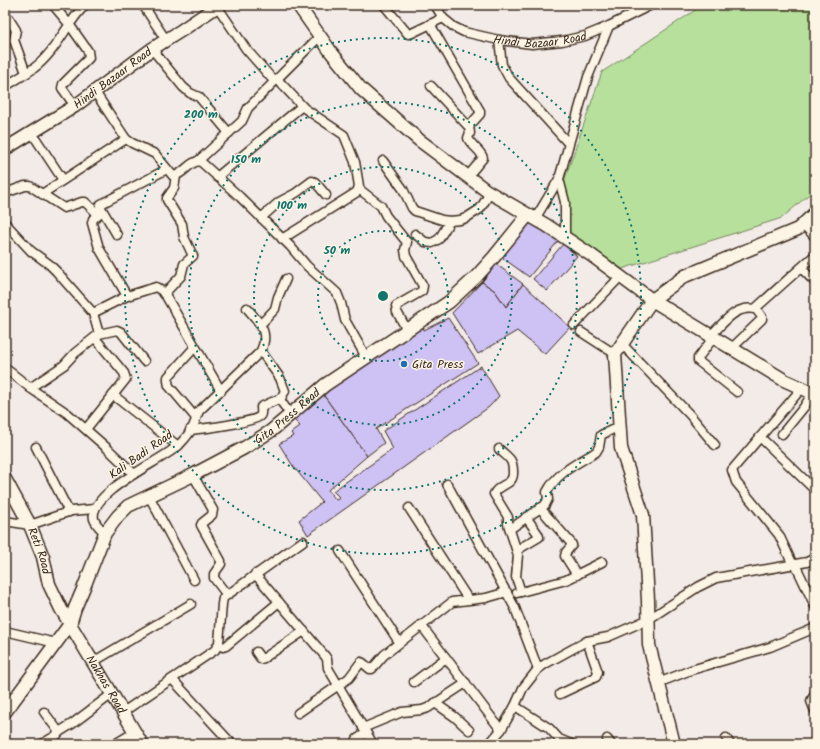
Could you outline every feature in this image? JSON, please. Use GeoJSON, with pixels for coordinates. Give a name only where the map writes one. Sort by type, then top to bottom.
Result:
{"type":"FeatureCollection","features":[{"type":"Feature","properties":{"kind":"street"},"geometry":{"type":"LineString","coordinates":[[53,5],[69,24],[88,51],[89,55],[89,58],[63,84],[62,88],[75,106]]}},
{"type":"Feature","properties":{"kind":"street"},"geometry":{"type":"LineString","coordinates":[[5,87],[34,68],[54,47],[69,24],[85,5]]}},
{"type":"Feature","properties":{"kind":"street"},"geometry":{"type":"LineString","coordinates":[[143,5],[166,40]]}},
{"type":"Feature","properties":{"kind":"street"},"geometry":{"type":"LineString","coordinates":[[298,5],[330,52],[361,89],[419,140],[490,193],[565,238],[652,300],[784,380],[810,392]]}},
{"type":"Feature","properties":{"kind":"street"},"geometry":{"type":"LineString","coordinates":[[384,5],[408,34],[443,18]]}},
{"type":"Feature","properties":{"kind":"street","name":"Hindi Bazaar Road"},"geometry":{"type":"LineString","coordinates":[[435,5],[443,18],[454,27],[464,32],[499,40],[532,44],[562,41],[585,36],[651,5]]}},
{"type":"Feature","properties":{"kind":"street"},"geometry":{"type":"LineString","coordinates":[[218,6],[246,49],[276,80],[302,106],[344,135],[354,158],[359,189],[379,204],[386,216],[407,242],[405,250],[406,256],[423,286],[422,291],[396,306],[397,312],[408,330]]}},
{"type":"Feature","properties":{"kind":"street","name":"Hindi Bazaar Road"},"geometry":{"type":"LineString","coordinates":[[5,149],[75,106],[152,49],[218,6]]}},
{"type":"Feature","properties":{"kind":"street"},"geometry":{"type":"LineString","coordinates":[[5,13],[16,30],[14,40],[26,73]]}},
{"type":"Feature","properties":{"kind":"street"},"geometry":{"type":"LineString","coordinates":[[430,24],[480,108],[480,114],[469,127]]}},
{"type":"Feature","properties":{"kind":"street"},"geometry":{"type":"LineString","coordinates":[[531,217],[559,179],[588,77],[609,26]]}},
{"type":"Feature","properties":{"kind":"street"},"geometry":{"type":"LineString","coordinates":[[176,176],[198,161],[242,121],[248,108],[320,36]]}},
{"type":"Feature","properties":{"kind":"street"},"geometry":{"type":"LineString","coordinates":[[499,40],[502,65],[509,78],[569,144]]}},
{"type":"Feature","properties":{"kind":"street"},"geometry":{"type":"LineString","coordinates":[[152,49],[183,87],[199,98],[229,133]]}},
{"type":"Feature","properties":{"kind":"street"},"geometry":{"type":"LineString","coordinates":[[431,86],[469,127],[469,141],[482,155],[483,158],[468,176]]}},
{"type":"Feature","properties":{"kind":"street"},"geometry":{"type":"LineString","coordinates":[[95,92],[126,138],[132,143],[155,154],[173,176],[176,176]]}},
{"type":"Feature","properties":{"kind":"street"},"geometry":{"type":"LineString","coordinates":[[217,177],[302,106]]}},
{"type":"Feature","properties":{"kind":"street"},"geometry":{"type":"LineString","coordinates":[[32,133],[63,180]]}},
{"type":"Feature","properties":{"kind":"street"},"geometry":{"type":"LineString","coordinates":[[42,194],[126,138]]}},
{"type":"Feature","properties":{"kind":"street"},"geometry":{"type":"LineString","coordinates":[[198,161],[261,218],[307,266],[337,293],[345,320],[366,357]]}},
{"type":"Feature","properties":{"kind":"street"},"geometry":{"type":"LineString","coordinates":[[383,161],[403,189],[412,208],[434,218],[450,221],[466,218],[480,209],[490,193]]}},
{"type":"Feature","properties":{"kind":"street"},"geometry":{"type":"LineString","coordinates":[[127,296],[99,248],[92,223],[93,219],[100,213],[100,206],[103,202],[167,169]]}},
{"type":"Feature","properties":{"kind":"street"},"geometry":{"type":"LineString","coordinates":[[164,294],[180,276],[184,264],[193,256],[184,237],[182,224],[167,200],[176,184],[176,176]]}},
{"type":"Feature","properties":{"kind":"street"},"geometry":{"type":"LineString","coordinates":[[559,179],[565,202],[565,238]]}},
{"type":"Feature","properties":{"kind":"street"},"geometry":{"type":"LineString","coordinates":[[261,218],[279,202],[296,193],[312,181],[315,182],[326,195]]}},
{"type":"Feature","properties":{"kind":"street"},"geometry":{"type":"LineString","coordinates":[[5,193],[27,185],[64,208],[85,202],[100,213],[117,235]]}},
{"type":"Feature","properties":{"kind":"street"},"geometry":{"type":"LineString","coordinates":[[282,239],[357,192],[359,189]]}},
{"type":"Feature","properties":{"kind":"street"},"geometry":{"type":"LineString","coordinates":[[674,744],[649,645],[643,515],[621,448],[615,354],[652,300],[685,276],[798,229],[815,213]]}},
{"type":"Feature","properties":{"kind":"street","name":"Gita Press Road"},"geometry":{"type":"LineString","coordinates":[[5,712],[70,624],[105,533],[128,506],[193,475],[244,448],[271,431],[325,385],[449,302],[531,217]]}},
{"type":"Feature","properties":{"kind":"street"},"geometry":{"type":"LineString","coordinates":[[415,234],[425,242],[432,243],[439,239],[450,221]]}},
{"type":"Feature","properties":{"kind":"street"},"geometry":{"type":"LineString","coordinates":[[5,223],[31,251],[57,272],[93,313],[97,336],[126,376],[126,379],[86,429]]}},
{"type":"Feature","properties":{"kind":"street"},"geometry":{"type":"LineString","coordinates":[[803,224],[815,238]]}},
{"type":"Feature","properties":{"kind":"street"},"geometry":{"type":"LineString","coordinates":[[756,309],[815,255]]}},
{"type":"Feature","properties":{"kind":"street"},"geometry":{"type":"LineString","coordinates":[[801,268],[815,282]]}},
{"type":"Feature","properties":{"kind":"street"},"geometry":{"type":"LineString","coordinates":[[574,325],[620,277]]}},
{"type":"Feature","properties":{"kind":"street"},"geometry":{"type":"LineString","coordinates":[[260,325],[275,309],[278,297],[286,279]]}},
{"type":"Feature","properties":{"kind":"street"},"geometry":{"type":"LineString","coordinates":[[93,313],[127,296],[142,293],[156,287],[164,294],[221,391]]}},
{"type":"Feature","properties":{"kind":"street"},"geometry":{"type":"LineString","coordinates":[[188,433],[246,422],[259,417],[261,414],[260,409],[263,405],[280,398],[285,391],[282,382],[261,351],[265,343],[265,335],[260,325],[247,308]]}},
{"type":"Feature","properties":{"kind":"street"},"geometry":{"type":"LineString","coordinates":[[732,348],[762,319],[756,309],[749,308],[739,310],[733,314],[712,336],[698,358],[698,361],[737,392]]}},
{"type":"Feature","properties":{"kind":"street"},"geometry":{"type":"LineString","coordinates":[[30,388],[64,365],[75,353],[97,336],[117,330],[121,332],[144,360]]}},
{"type":"Feature","properties":{"kind":"street"},"geometry":{"type":"LineString","coordinates":[[581,332],[615,354]]}},
{"type":"Feature","properties":{"kind":"street"},"geometry":{"type":"LineString","coordinates":[[622,344],[690,415],[715,445]]}},
{"type":"Feature","properties":{"kind":"street"},"geometry":{"type":"LineString","coordinates":[[195,347],[168,377],[168,381],[169,386],[196,418]]}},
{"type":"Feature","properties":{"kind":"street","name":"Kali Badi Road"},"geometry":{"type":"LineString","coordinates":[[95,509],[119,483],[161,459],[178,446],[188,433],[199,411],[261,351]]}},
{"type":"Feature","properties":{"kind":"street"},"geometry":{"type":"LineString","coordinates":[[5,368],[30,388],[67,413],[134,474]]}},
{"type":"Feature","properties":{"kind":"street"},"geometry":{"type":"LineString","coordinates":[[782,434],[804,407],[810,392]]}},
{"type":"Feature","properties":{"kind":"street"},"geometry":{"type":"LineString","coordinates":[[810,392],[760,437],[732,470],[736,482],[779,535],[815,606]]}},
{"type":"Feature","properties":{"kind":"street"},"geometry":{"type":"LineString","coordinates":[[113,395],[178,446]]}},
{"type":"Feature","properties":{"kind":"street"},"geometry":{"type":"LineString","coordinates":[[280,398],[281,402],[290,414]]}},
{"type":"Feature","properties":{"kind":"street"},"geometry":{"type":"LineString","coordinates":[[510,529],[547,502],[548,489],[559,476],[596,452],[599,447],[600,436],[603,433],[620,426]]}},
{"type":"Feature","properties":{"kind":"street"},"geometry":{"type":"LineString","coordinates":[[760,437],[815,490]]}},
{"type":"Feature","properties":{"kind":"street"},"geometry":{"type":"LineString","coordinates":[[36,447],[68,512]]}},
{"type":"Feature","properties":{"kind":"street"},"geometry":{"type":"LineString","coordinates":[[499,449],[510,459],[513,464],[514,476],[513,479],[496,490],[494,494],[507,514],[518,563],[516,576],[522,592]]}},
{"type":"Feature","properties":{"kind":"street"},"geometry":{"type":"LineString","coordinates":[[193,475],[213,510],[212,516],[201,525],[221,561],[221,564],[214,574],[214,578],[227,595]]}},
{"type":"Feature","properties":{"kind":"street","name":"Reti Road"},"geometry":{"type":"LineString","coordinates":[[5,479],[30,525],[43,557],[49,584],[70,624]]}},
{"type":"Feature","properties":{"kind":"street"},"geometry":{"type":"LineString","coordinates":[[447,484],[515,608],[538,669]]}},
{"type":"Feature","properties":{"kind":"street"},"geometry":{"type":"LineString","coordinates":[[149,496],[194,580]]}},
{"type":"Feature","properties":{"kind":"street"},"geometry":{"type":"LineString","coordinates":[[409,508],[468,599]]}},
{"type":"Feature","properties":{"kind":"street"},"geometry":{"type":"LineString","coordinates":[[540,508],[571,543],[572,545],[566,552],[565,556],[577,575]]}},
{"type":"Feature","properties":{"kind":"street"},"geometry":{"type":"LineString","coordinates":[[5,520],[30,525],[68,512],[82,509],[95,509],[94,518],[96,524],[105,533]]}},
{"type":"Feature","properties":{"kind":"street"},"geometry":{"type":"LineString","coordinates":[[516,550],[539,537],[526,517]]}},
{"type":"Feature","properties":{"kind":"street"},"geometry":{"type":"LineString","coordinates":[[123,712],[215,650],[218,645],[223,598],[303,541]]}},
{"type":"Feature","properties":{"kind":"street"},"geometry":{"type":"LineString","coordinates":[[340,551],[399,642]]}},
{"type":"Feature","properties":{"kind":"street"},"geometry":{"type":"LineString","coordinates":[[489,744],[501,730],[515,706],[523,688],[538,669],[545,664],[587,642],[608,637],[649,619],[698,587],[716,578],[807,562],[815,558]]}},
{"type":"Feature","properties":{"kind":"street"},"geometry":{"type":"LineString","coordinates":[[298,713],[351,676],[361,662],[372,669],[384,655],[399,642],[452,602],[522,592],[562,582],[602,562]]}},
{"type":"Feature","properties":{"kind":"street"},"geometry":{"type":"LineString","coordinates":[[255,574],[325,656],[327,659],[328,668],[373,744]]}},
{"type":"Feature","properties":{"kind":"street"},"geometry":{"type":"LineString","coordinates":[[218,645],[223,647],[226,646],[279,602]]}},
{"type":"Feature","properties":{"kind":"street"},"geometry":{"type":"LineString","coordinates":[[93,662],[191,604]]}},
{"type":"Feature","properties":{"kind":"street","name":"Nakhas Road"},"geometry":{"type":"LineString","coordinates":[[70,624],[142,744]]}},
{"type":"Feature","properties":{"kind":"street"},"geometry":{"type":"LineString","coordinates":[[421,625],[501,730]]}},
{"type":"Feature","properties":{"kind":"street"},"geometry":{"type":"LineString","coordinates":[[658,683],[691,670],[770,647],[815,628]]}},
{"type":"Feature","properties":{"kind":"street"},"geometry":{"type":"LineString","coordinates":[[5,631],[56,643]]}},
{"type":"Feature","properties":{"kind":"street"},"geometry":{"type":"LineString","coordinates":[[256,652],[261,658],[264,658],[304,631]]}},
{"type":"Feature","properties":{"kind":"street"},"geometry":{"type":"LineString","coordinates":[[560,694],[596,677],[598,672],[587,642]]}},
{"type":"Feature","properties":{"kind":"street"},"geometry":{"type":"LineString","coordinates":[[414,682],[446,658]]}},
{"type":"Feature","properties":{"kind":"street"},"geometry":{"type":"LineString","coordinates":[[172,679],[232,744]]}},
{"type":"Feature","properties":{"kind":"street"},"geometry":{"type":"LineString","coordinates":[[356,744],[357,739],[365,731],[402,712],[422,710],[466,683]]}},
{"type":"Feature","properties":{"kind":"street"},"geometry":{"type":"LineString","coordinates":[[815,693],[811,701],[815,711]]}},
{"type":"Feature","properties":{"kind":"street"},"geometry":{"type":"LineString","coordinates":[[42,744],[57,735],[59,732],[112,694]]}},
{"type":"Feature","properties":{"kind":"street"},"geometry":{"type":"LineString","coordinates":[[435,703],[455,717],[469,730]]}},
{"type":"Feature","properties":{"kind":"street"},"geometry":{"type":"LineString","coordinates":[[515,706],[549,728],[559,739],[570,744]]}},
{"type":"Feature","properties":{"kind":"street"},"geometry":{"type":"LineString","coordinates":[[44,712],[59,732]]}},
{"type":"Feature","properties":{"kind":"street"},"geometry":{"type":"LineString","coordinates":[[115,744],[135,732]]}},
{"type":"Feature","properties":{"kind":"green space"},"geometry":{"type":"Polygon","coordinates":[[[703,5],[815,5],[815,189],[782,218],[622,269],[570,236],[562,187],[602,72],[703,5]]]}},
{"type":"Feature","properties":{"kind":"building"},"geometry":{"type":"Polygon","coordinates":[[[528,221],[559,240],[529,277],[500,256],[528,221]]]}},
{"type":"Feature","properties":{"kind":"building"},"geometry":{"type":"Polygon","coordinates":[[[563,244],[577,256],[547,291],[533,279],[563,244]]]}},
{"type":"Feature","properties":{"kind":"building"},"geometry":{"type":"Polygon","coordinates":[[[496,264],[523,284],[506,307],[495,291],[482,282],[496,264]]]}},
{"type":"Feature","properties":{"kind":"building"},"geometry":{"type":"Polygon","coordinates":[[[482,282],[495,291],[506,307],[523,284],[570,327],[545,354],[517,331],[478,354],[452,313],[482,282]]]}},
{"type":"Feature","properties":{"kind":"building"},"geometry":{"type":"Polygon","coordinates":[[[448,318],[478,363],[376,429],[384,443],[367,456],[322,393],[423,326],[424,330],[448,318]]]}},
{"type":"Feature","properties":{"kind":"building"},"geometry":{"type":"Polygon","coordinates":[[[481,366],[499,396],[489,407],[308,535],[299,520],[322,502],[293,466],[279,444],[293,436],[291,433],[300,426],[294,420],[322,393],[367,456],[328,490],[336,500],[340,498],[333,491],[393,449],[383,431],[481,366]]]}},
{"type":"Feature","properties":{"kind":"place","name":"Gita Press"},"geometry":{"type":"Point","coordinates":[404,364]}}]}
